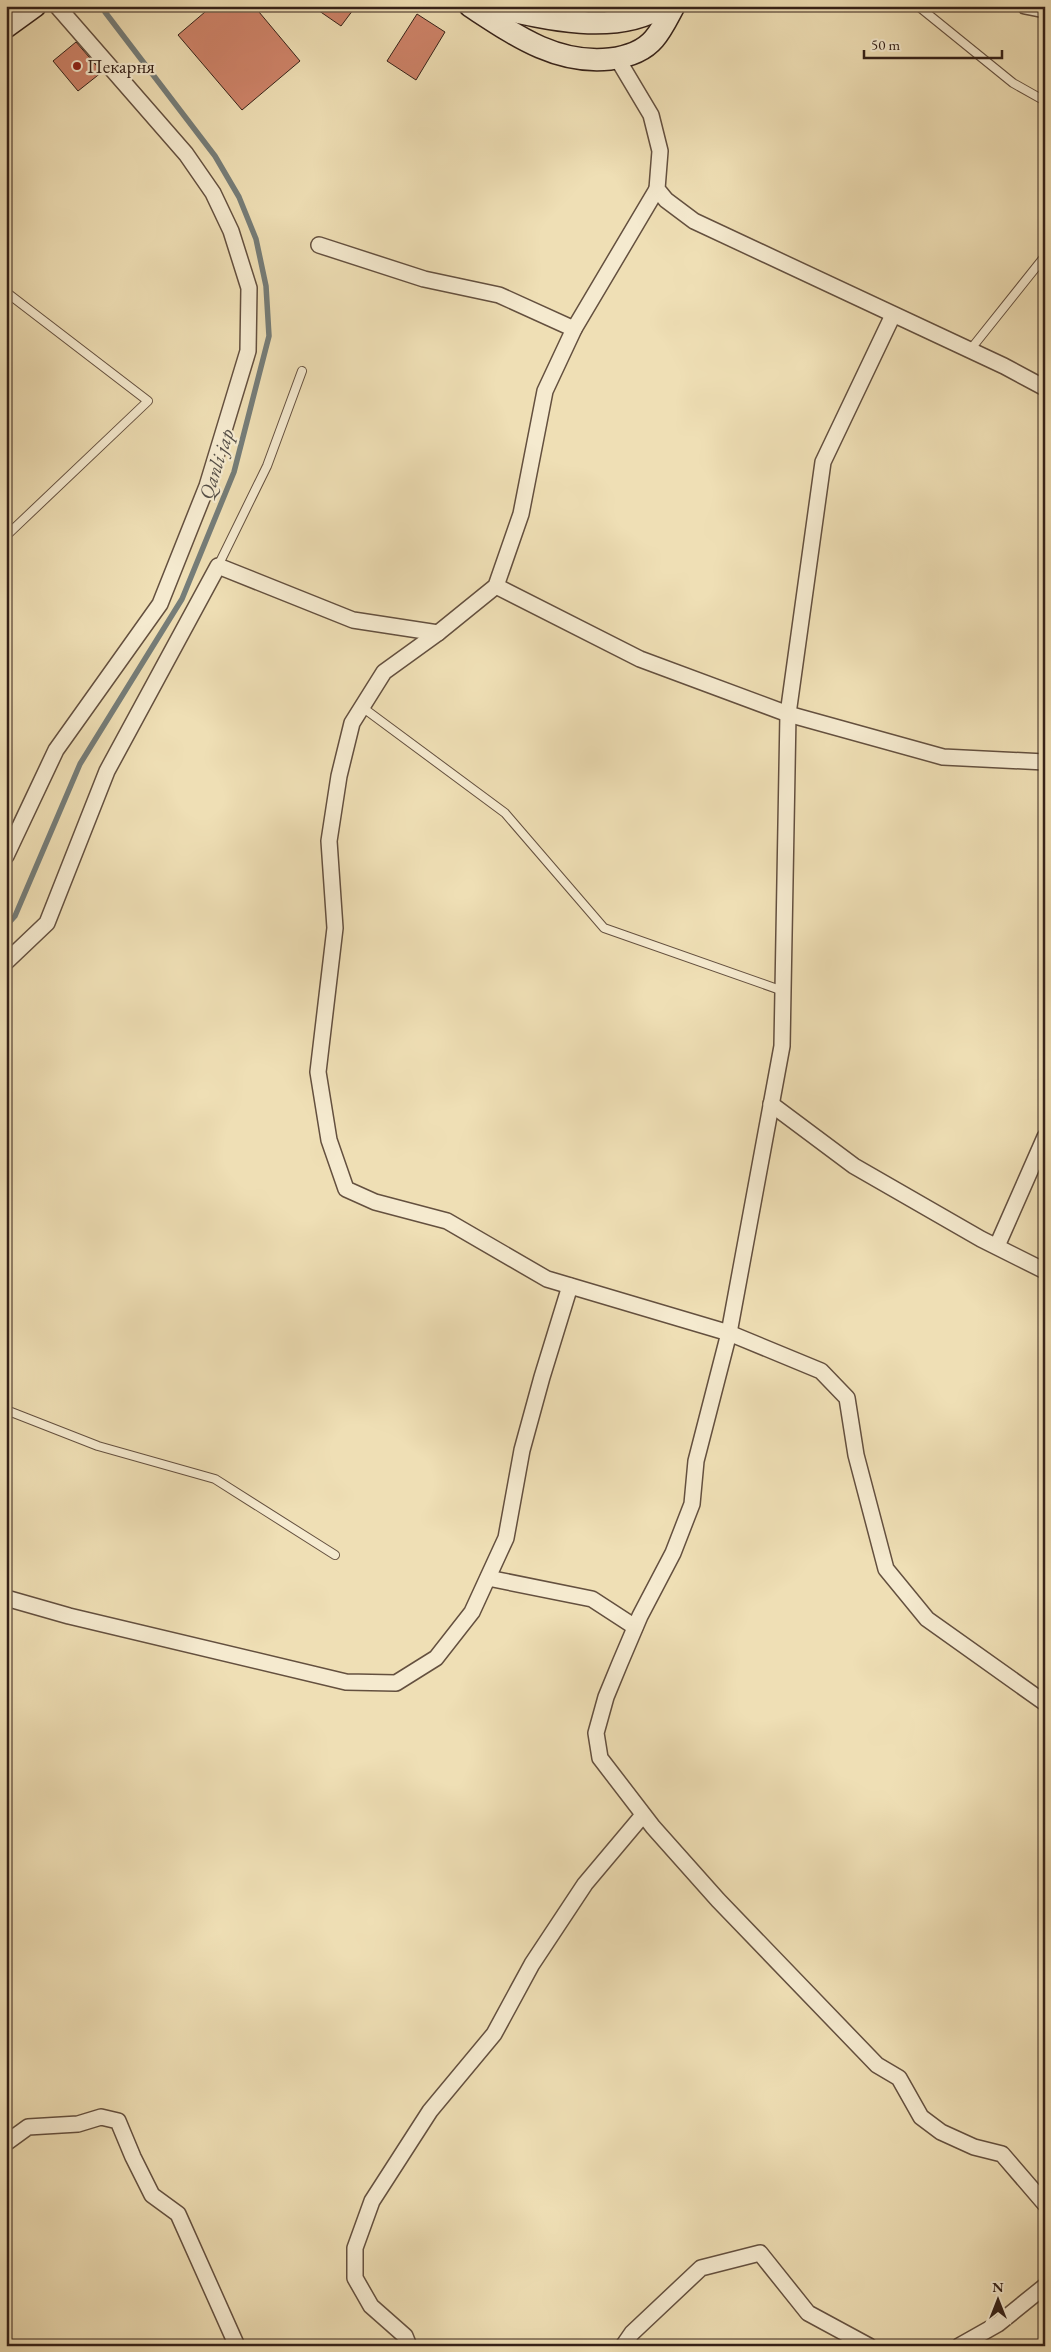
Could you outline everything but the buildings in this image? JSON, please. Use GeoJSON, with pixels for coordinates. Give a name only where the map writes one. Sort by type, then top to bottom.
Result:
{"type":"FeatureCollection","features":[{"type":"Feature","properties":{"kind":"main road"},"geometry":{"type":"LineString","coordinates":[[6,27],[35,6]]}},
{"type":"Feature","properties":{"kind":"main road"},"geometry":{"type":"LineString","coordinates":[[470,6],[524,40],[547,51],[581,60],[617,58],[647,46],[656,38],[674,6]]}},
{"type":"Feature","properties":{"kind":"main road"},"geometry":{"type":"LineString","coordinates":[[491,6],[553,20],[610,22],[637,18],[663,6]]}},
{"type":"Feature","properties":{"kind":"street"},"geometry":{"type":"LineString","coordinates":[[6,856],[56,750],[160,604],[207,486],[248,352],[249,288],[231,231],[213,193],[186,154],[57,6]]}},
{"type":"Feature","properties":{"kind":"street"},"geometry":{"type":"LineString","coordinates":[[1025,6],[1045,10]]}},
{"type":"Feature","properties":{"kind":"street"},"geometry":{"type":"LineString","coordinates":[[617,58],[651,115],[660,151],[657,189],[574,329],[545,391],[521,514],[496,586],[438,633],[384,672],[352,723],[339,776],[329,841],[335,928],[318,1072],[329,1140],[346,1189],[375,1202],[447,1222],[546,1279],[729,1333],[821,1371],[847,1398],[856,1455],[886,1570],[927,1619],[1045,1703]]}},
{"type":"Feature","properties":{"kind":"street"},"geometry":{"type":"LineString","coordinates":[[657,189],[666,200],[694,221],[970,350],[1045,388]]}},
{"type":"Feature","properties":{"kind":"street"},"geometry":{"type":"LineString","coordinates":[[319,245],[424,279],[499,295],[574,329]]}},
{"type":"Feature","properties":{"kind":"street"},"geometry":{"type":"LineString","coordinates":[[893,315],[823,462],[788,714],[782,1046],[729,1333],[696,1461],[692,1504],[672,1553],[635,1627],[606,1697],[596,1733],[600,1758],[643,1814],[718,1900],[830,2014],[877,2065],[899,2078],[921,2117],[941,2132],[974,2147],[1002,2154],[1045,2204]]}},
{"type":"Feature","properties":{"kind":"street"},"geometry":{"type":"LineString","coordinates":[[6,962],[47,923],[107,771],[218,566],[353,620],[438,633]]}},
{"type":"Feature","properties":{"kind":"street"},"geometry":{"type":"LineString","coordinates":[[496,586],[640,659],[788,714],[943,758],[1045,762]]}},
{"type":"Feature","properties":{"kind":"street"},"geometry":{"type":"LineString","coordinates":[[771,1104],[854,1166],[1045,1271]]}},
{"type":"Feature","properties":{"kind":"street"},"geometry":{"type":"LineString","coordinates":[[997,1246],[1045,1137]]}},
{"type":"Feature","properties":{"kind":"street"},"geometry":{"type":"LineString","coordinates":[[6,1598],[69,1616],[346,1682],[396,1683],[436,1658],[472,1612],[506,1538],[522,1450],[570,1286]]}},
{"type":"Feature","properties":{"kind":"street"},"geometry":{"type":"LineString","coordinates":[[488,1578],[592,1599],[635,1627]]}},
{"type":"Feature","properties":{"kind":"street"},"geometry":{"type":"LineString","coordinates":[[409,2346],[405,2336],[371,2306],[355,2278],[355,2248],[372,2201],[430,2111],[494,2034],[532,1964],[585,1884],[643,1814]]}},
{"type":"Feature","properties":{"kind":"street"},"geometry":{"type":"LineString","coordinates":[[6,2143],[28,2127],[78,2124],[100,2117],[118,2121],[152,2195],[178,2214],[237,2346]]}},
{"type":"Feature","properties":{"kind":"street"},"geometry":{"type":"LineString","coordinates":[[623,2346],[632,2334],[701,2268],[760,2253],[808,2313],[869,2346]]}},
{"type":"Feature","properties":{"kind":"street"},"geometry":{"type":"LineString","coordinates":[[959,2346],[998,2324],[1045,2286]]}},
{"type":"Feature","properties":{"kind":"lane"},"geometry":{"type":"LineString","coordinates":[[918,6],[1013,84],[1045,101]]}},
{"type":"Feature","properties":{"kind":"lane"},"geometry":{"type":"LineString","coordinates":[[970,350],[1045,256]]}},
{"type":"Feature","properties":{"kind":"lane"},"geometry":{"type":"LineString","coordinates":[[6,292],[148,401],[6,536]]}},
{"type":"Feature","properties":{"kind":"lane"},"geometry":{"type":"LineString","coordinates":[[218,566],[268,466],[302,371]]}},
{"type":"Feature","properties":{"kind":"lane"},"geometry":{"type":"LineString","coordinates":[[362,707],[505,813],[604,928],[783,991]]}},
{"type":"Feature","properties":{"kind":"lane"},"geometry":{"type":"LineString","coordinates":[[6,1410],[98,1446],[215,1479],[335,1555]]}},
{"type":"Feature","properties":{"kind":"waterway","name":"Qanli jap"},"geometry":{"type":"LineString","coordinates":[[6,926],[15,916],[80,764],[182,599],[234,472],[269,336],[266,286],[256,239],[239,197],[215,156],[105,12]]}},
{"type":"Feature","properties":{"kind":"place","name":"Пекарня"},"geometry":{"type":"Point","coordinates":[77,66]}}]}
